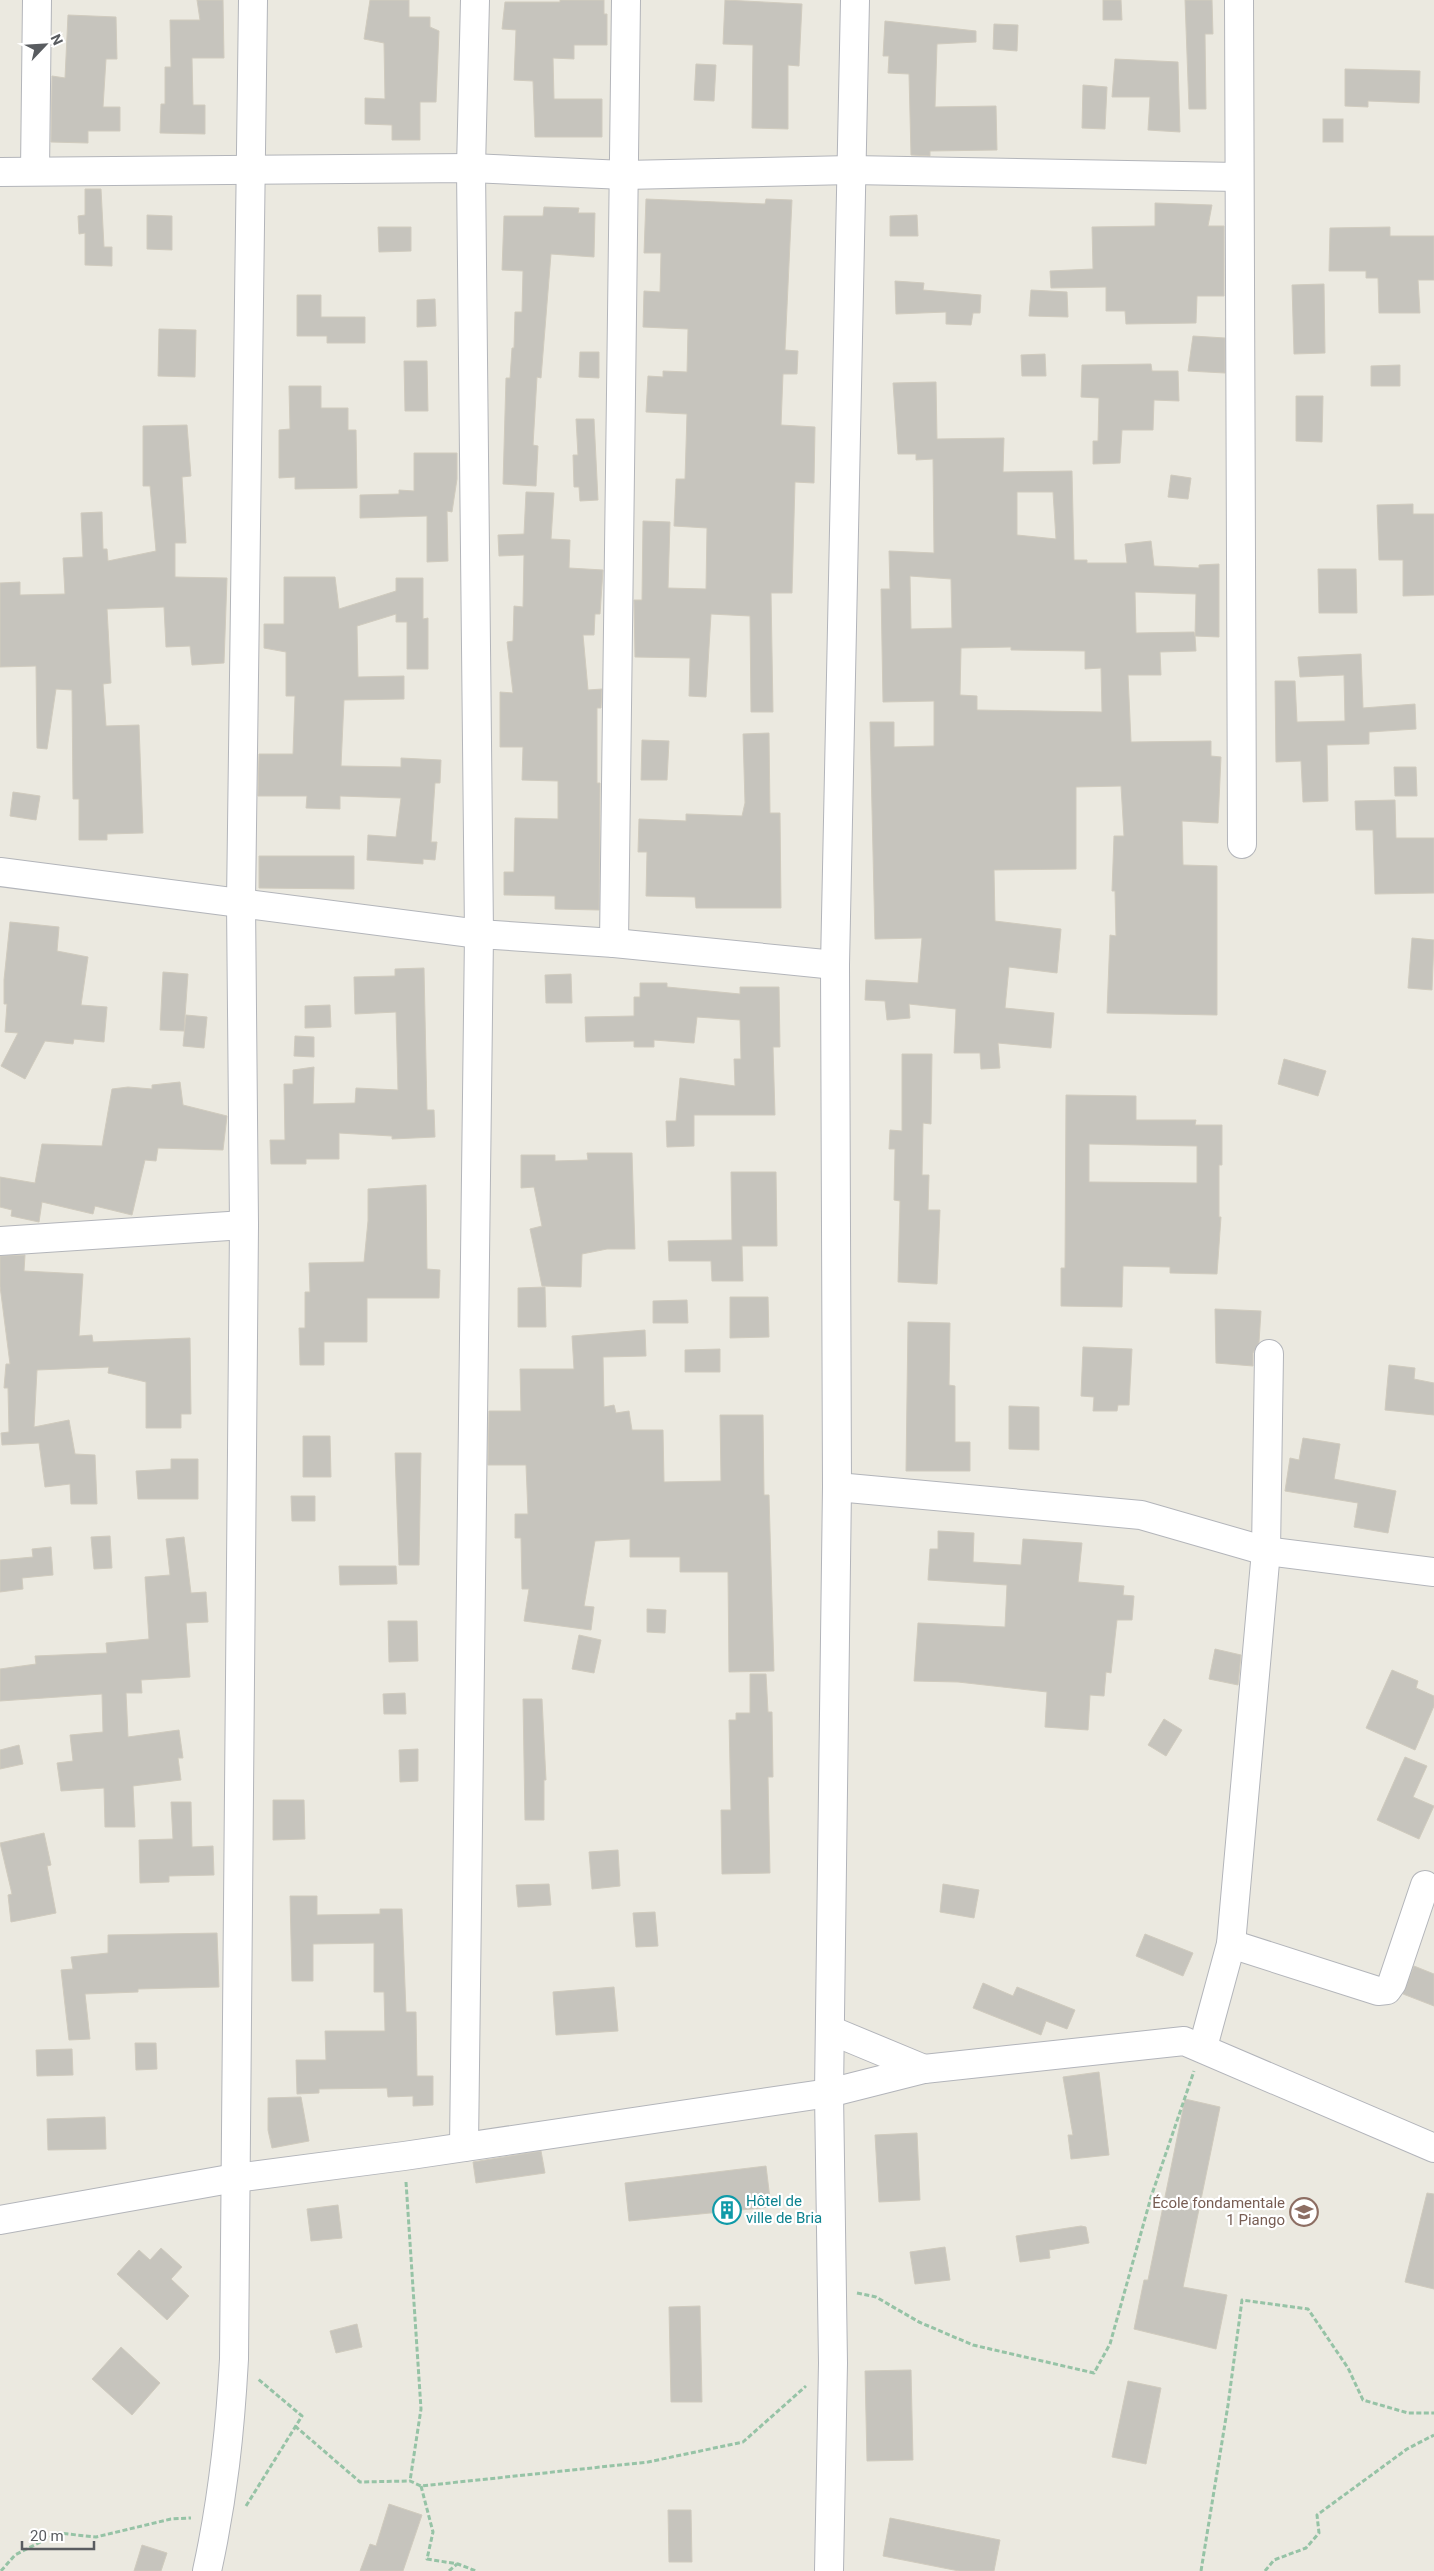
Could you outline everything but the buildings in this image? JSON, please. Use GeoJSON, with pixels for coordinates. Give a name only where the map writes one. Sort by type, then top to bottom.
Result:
{"type":"FeatureCollection","features":[{"type":"Feature","properties":{"kind":"street"},"geometry":{"type":"LineString","coordinates":[[35,171],[37,0]]}},
{"type":"Feature","properties":{"kind":"street"},"geometry":{"type":"LineString","coordinates":[[207,2571],[231,2514],[230,2439],[234,2359],[244,1225],[241,902],[253,0]]}},
{"type":"Feature","properties":{"kind":"street"},"geometry":{"type":"LineString","coordinates":[[464,2147],[479,934],[471,168],[475,0]]}},
{"type":"Feature","properties":{"kind":"street"},"geometry":{"type":"LineString","coordinates":[[614,943],[626,0]]}},
{"type":"Feature","properties":{"kind":"street"},"geometry":{"type":"LineString","coordinates":[[829,2571],[833,2363],[830,2288],[829,2093],[838,1487],[835,965],[855,0]]}},
{"type":"Feature","properties":{"kind":"street"},"geometry":{"type":"LineString","coordinates":[[1239,0],[1238,177],[1242,844]]}},
{"type":"Feature","properties":{"kind":"street"},"geometry":{"type":"LineString","coordinates":[[0,172],[471,168],[624,175],[851,170],[1238,177]]}},
{"type":"Feature","properties":{"kind":"street"},"geometry":{"type":"LineString","coordinates":[[0,872],[479,934],[614,943],[835,965]]}},
{"type":"Feature","properties":{"kind":"street"},"geometry":{"type":"LineString","coordinates":[[0,1241],[244,1225]]}},
{"type":"Feature","properties":{"kind":"street"},"geometry":{"type":"LineString","coordinates":[[1202,2047],[1231,1944],[1266,1551],[1269,1354]]}},
{"type":"Feature","properties":{"kind":"street"},"geometry":{"type":"LineString","coordinates":[[838,1487],[1141,1515],[1266,1551],[1434,1572]]}},
{"type":"Feature","properties":{"kind":"street"},"geometry":{"type":"LineString","coordinates":[[1231,1944],[1378,1991],[1387,1990],[1392,1983],[1425,1885]]}},
{"type":"Feature","properties":{"kind":"street"},"geometry":{"type":"LineString","coordinates":[[830,2030],[924,2069]]}},
{"type":"Feature","properties":{"kind":"street"},"geometry":{"type":"LineString","coordinates":[[0,2220],[235,2178],[404,2156],[829,2093],[924,2069],[1172,2041],[1184,2041],[1202,2047],[1434,2148]]}},
{"type":"Feature","properties":{"kind":"path"},"geometry":{"type":"LineString","coordinates":[[830,2288],[876,2297],[919,2322],[973,2345],[1094,2373],[1110,2344],[1151,2197],[1202,2047]]}},
{"type":"Feature","properties":{"kind":"path"},"geometry":{"type":"LineString","coordinates":[[404,2156],[421,2409],[410,2481]]}},
{"type":"Feature","properties":{"kind":"path"},"geometry":{"type":"LineString","coordinates":[[1201,2571],[1228,2405],[1242,2300],[1308,2309],[1348,2368],[1363,2400],[1408,2413],[1434,2413]]}},
{"type":"Feature","properties":{"kind":"path"},"geometry":{"type":"LineString","coordinates":[[1,2571],[15,2555],[58,2533],[96,2537],[171,2519],[231,2514],[302,2416],[234,2359]]}},
{"type":"Feature","properties":{"kind":"path"},"geometry":{"type":"LineString","coordinates":[[295,2426],[360,2482],[410,2481],[421,2486],[648,2462],[743,2442],[833,2363]]}},
{"type":"Feature","properties":{"kind":"path"},"geometry":{"type":"LineString","coordinates":[[1265,2571],[1274,2560],[1306,2548],[1319,2533],[1317,2515],[1407,2448],[1434,2435]]}},
{"type":"Feature","properties":{"kind":"path"},"geometry":{"type":"LineString","coordinates":[[421,2486],[433,2532],[427,2559],[458,2564],[476,2571]]}},
{"type":"Feature","properties":{"kind":"path"},"geometry":{"type":"LineString","coordinates":[[449,2571],[458,2564]]}},
{"type":"Feature","properties":{"kind":"place","name":"Hôtel de ville de Bria"},"geometry":{"type":"Point","coordinates":[727,2210]}},
{"type":"Feature","properties":{"kind":"place","name":"École fondamentale 1 Piango"},"geometry":{"type":"Point","coordinates":[1304,2212]}}]}
